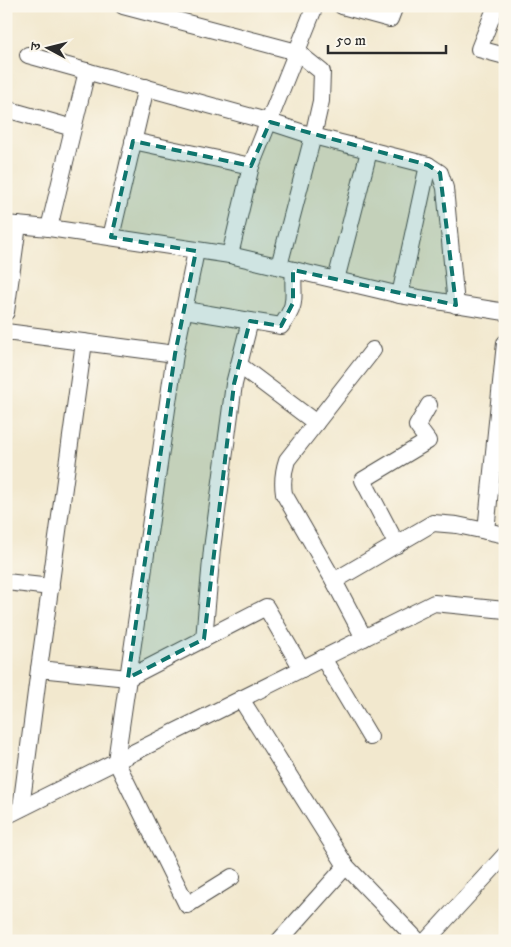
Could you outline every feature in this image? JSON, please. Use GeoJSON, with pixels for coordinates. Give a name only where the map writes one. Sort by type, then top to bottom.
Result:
{"type":"FeatureCollection","features":[{"type":"Feature","properties":{"kind":"street"},"geometry":{"type":"LineString","coordinates":[[123,6],[297,52],[322,72],[321,101],[287,268],[295,295],[291,313],[281,326],[185,310]]}},
{"type":"Feature","properties":{"kind":"street"},"geometry":{"type":"LineString","coordinates":[[230,255],[252,166],[315,6]]}},
{"type":"Feature","properties":{"kind":"street"},"geometry":{"type":"LineString","coordinates":[[342,6],[390,19],[395,6]]}},
{"type":"Feature","properties":{"kind":"street"},"geometry":{"type":"LineString","coordinates":[[496,6],[479,49],[505,56]]}},
{"type":"Feature","properties":{"kind":"street"},"geometry":{"type":"LineString","coordinates":[[28,55],[270,122],[313,136],[428,165],[440,173],[445,188],[456,305]]}},
{"type":"Feature","properties":{"kind":"street"},"geometry":{"type":"LineString","coordinates":[[49,228],[87,71]]}},
{"type":"Feature","properties":{"kind":"street"},"geometry":{"type":"LineString","coordinates":[[111,237],[146,87]]}},
{"type":"Feature","properties":{"kind":"street"},"geometry":{"type":"LineString","coordinates":[[6,109],[73,128]]}},
{"type":"Feature","properties":{"kind":"street"},"geometry":{"type":"LineString","coordinates":[[133,141],[252,166]]}},
{"type":"Feature","properties":{"kind":"street"},"geometry":{"type":"LineString","coordinates":[[336,280],[369,151]]}},
{"type":"Feature","properties":{"kind":"street"},"geometry":{"type":"LineString","coordinates":[[400,295],[428,165]]}},
{"type":"Feature","properties":{"kind":"street"},"geometry":{"type":"LineString","coordinates":[[6,312],[12,224],[230,255],[400,295],[505,312]]}},
{"type":"Feature","properties":{"kind":"street"},"geometry":{"type":"LineString","coordinates":[[196,251],[175,354],[116,761],[187,905],[232,877]]}},
{"type":"Feature","properties":{"kind":"street"},"geometry":{"type":"LineString","coordinates":[[204,639],[212,549],[234,384],[250,321]]}},
{"type":"Feature","properties":{"kind":"street"},"geometry":{"type":"LineString","coordinates":[[6,332],[175,354]]}},
{"type":"Feature","properties":{"kind":"street"},"geometry":{"type":"LineString","coordinates":[[14,812],[39,669],[84,342]]}},
{"type":"Feature","properties":{"kind":"street"},"geometry":{"type":"LineString","coordinates":[[486,531],[505,343]]}},
{"type":"Feature","properties":{"kind":"street"},"geometry":{"type":"LineString","coordinates":[[364,638],[334,580],[284,494],[282,481],[283,470],[287,460],[373,350]]}},
{"type":"Feature","properties":{"kind":"street"},"geometry":{"type":"LineString","coordinates":[[239,365],[316,423]]}},
{"type":"Feature","properties":{"kind":"street"},"geometry":{"type":"LineString","coordinates":[[396,545],[363,480],[428,441],[417,426],[429,405]]}},
{"type":"Feature","properties":{"kind":"street"},"geometry":{"type":"LineString","coordinates":[[334,580],[433,523],[457,525],[505,535]]}},
{"type":"Feature","properties":{"kind":"street"},"geometry":{"type":"LineString","coordinates":[[6,582],[50,587]]}},
{"type":"Feature","properties":{"kind":"street"},"geometry":{"type":"LineString","coordinates":[[14,812],[434,603],[505,610]]}},
{"type":"Feature","properties":{"kind":"street"},"geometry":{"type":"LineString","coordinates":[[39,669],[128,678],[266,607],[302,668]]}},
{"type":"Feature","properties":{"kind":"street"},"geometry":{"type":"LineString","coordinates":[[323,658],[370,737]]}},
{"type":"Feature","properties":{"kind":"street"},"geometry":{"type":"LineString","coordinates":[[241,699],[346,866],[418,941]]}},
{"type":"Feature","properties":{"kind":"street"},"geometry":{"type":"LineString","coordinates":[[426,941],[505,855]]}},
{"type":"Feature","properties":{"kind":"street"},"geometry":{"type":"LineString","coordinates":[[279,941],[346,866]]}},
{"type":"Feature","properties":{"kind":"highlighted area"},"geometry":{"type":"Polygon","coordinates":[[[270,122],[428,165],[440,173],[456,305],[293,270],[293,303],[281,326],[250,321],[234,384],[204,639],[128,678],[175,354],[196,251],[111,237],[133,141],[251,166],[270,122]]]}}]}
